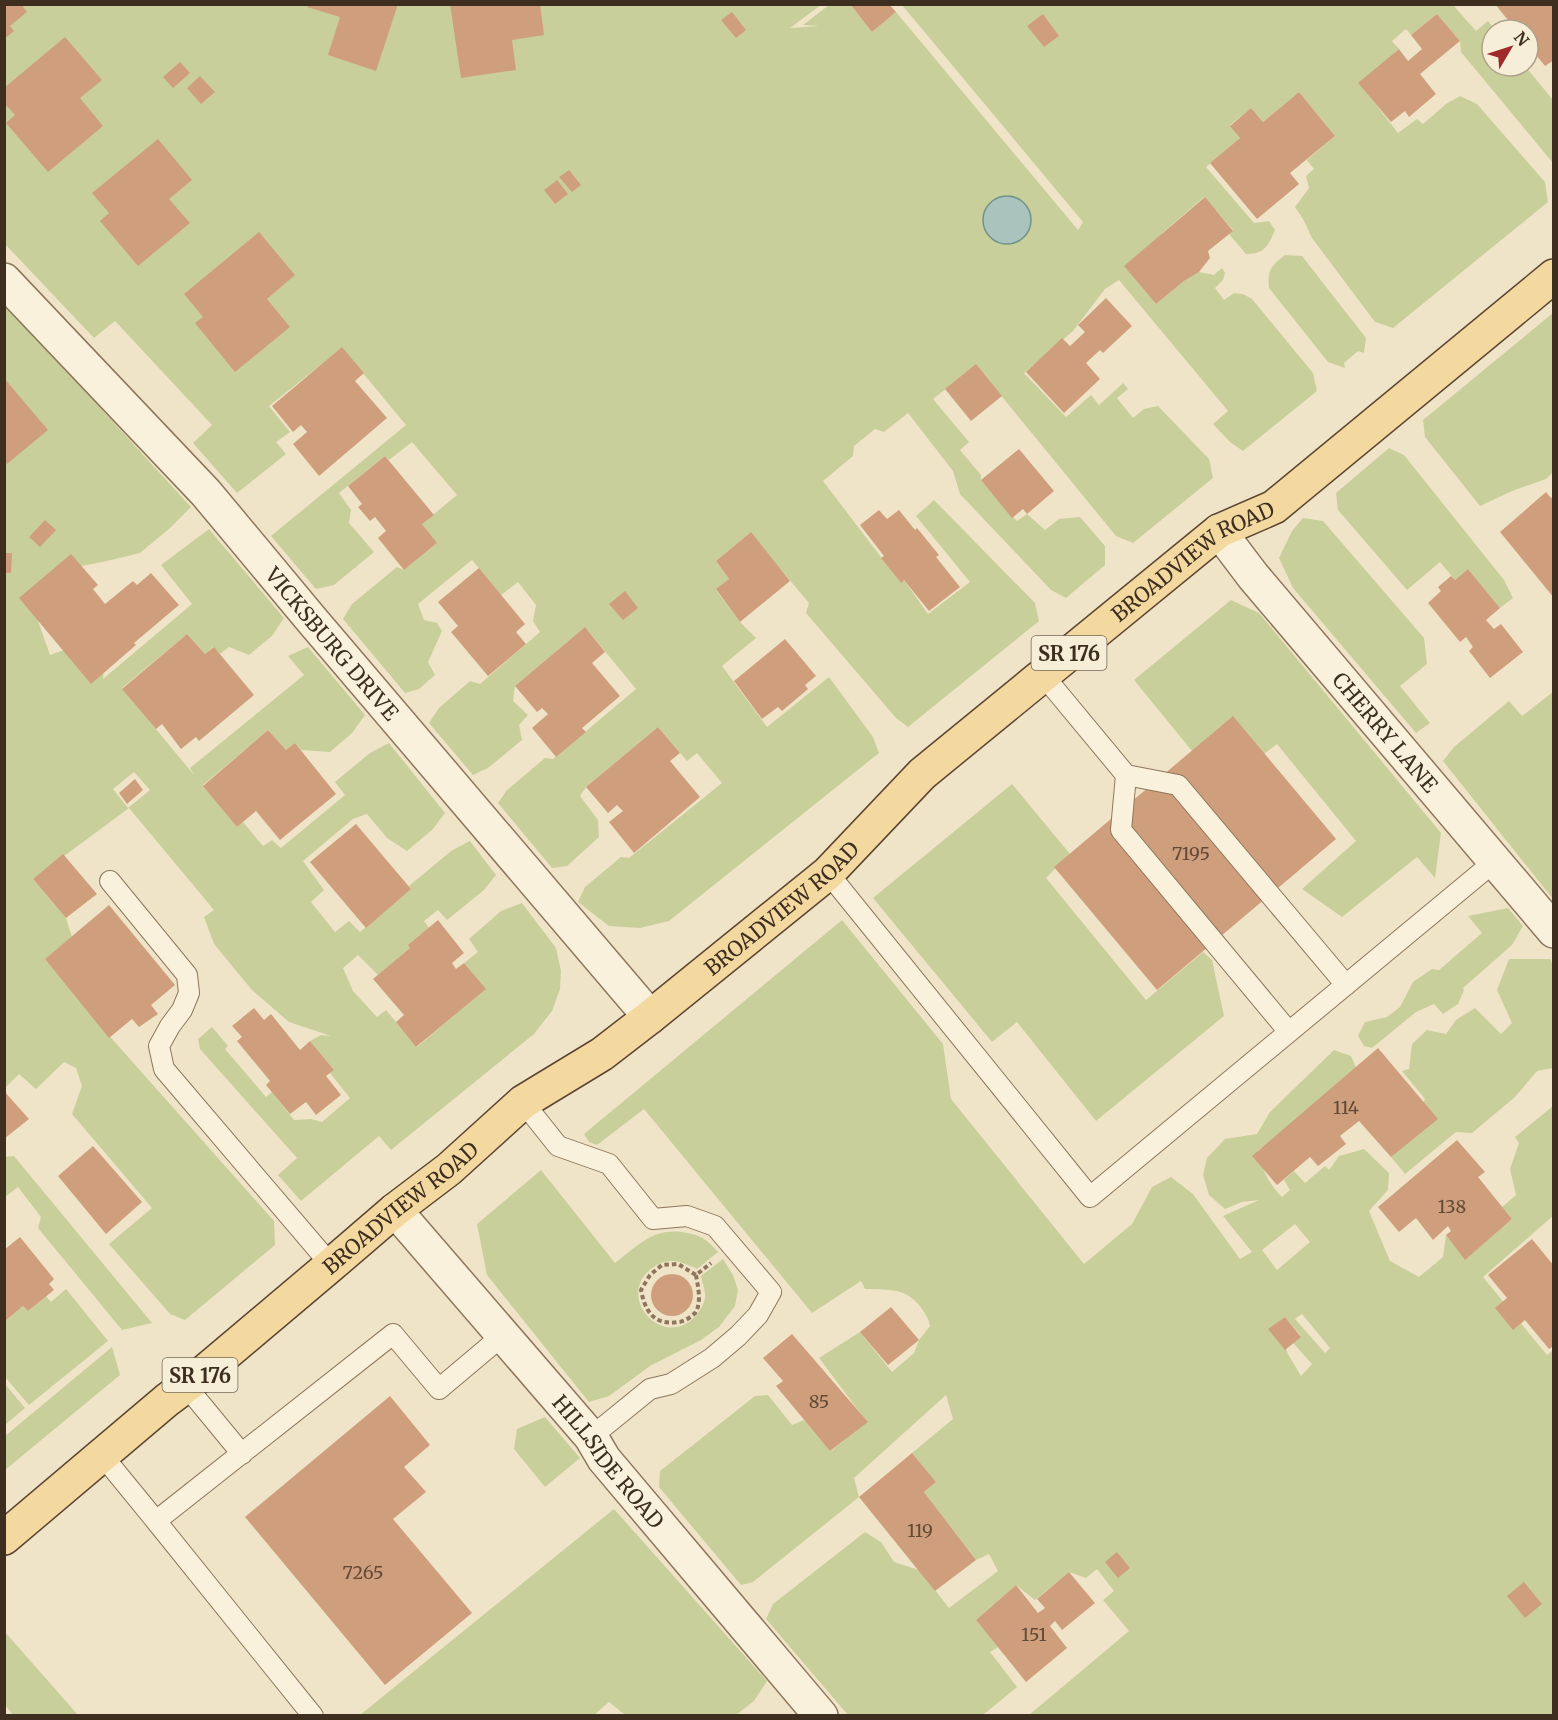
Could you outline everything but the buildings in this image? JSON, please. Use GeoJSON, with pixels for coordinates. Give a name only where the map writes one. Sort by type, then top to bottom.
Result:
{"type":"FeatureCollection","features":[{"type":"Feature","properties":{"kind":"main road","name":"BROADVIEW ROAD"},"geometry":{"type":"LineString","coordinates":[[4,1538],[395,1209],[449,1169],[523,1102],[602,1054],[828,873],[922,774],[1218,531],[1274,507],[1554,276]]}},
{"type":"Feature","properties":{"kind":"street","name":"VICKSBURG DRIVE"},"geometry":{"type":"LineString","coordinates":[[4,280],[212,499],[311,619],[650,1017]]}},
{"type":"Feature","properties":{"kind":"street","name":"CHERRY LANE"},"geometry":{"type":"LineString","coordinates":[[1218,531],[1253,576],[1554,931]]}},
{"type":"Feature","properties":{"kind":"street","name":"HILLSIDE ROAD"},"geometry":{"type":"LineString","coordinates":[[395,1209],[591,1437],[604,1459],[821,1716]]}},
{"type":"Feature","properties":{"kind":"lane"},"geometry":{"type":"LineString","coordinates":[[1043,675],[1126,775],[1178,785],[1346,985]]}},
{"type":"Feature","properties":{"kind":"lane"},"geometry":{"type":"LineString","coordinates":[[1126,775],[1121,830],[1289,1032]]}},
{"type":"Feature","properties":{"kind":"lane"},"geometry":{"type":"LineString","coordinates":[[828,873],[1090,1197],[1494,862]]}},
{"type":"Feature","properties":{"kind":"lane"},"geometry":{"type":"LineString","coordinates":[[110,881],[187,975],[189,993],[182,1010],[159,1046],[164,1069],[331,1265]]}},
{"type":"Feature","properties":{"kind":"lane"},"geometry":{"type":"LineString","coordinates":[[523,1102],[558,1146],[609,1164],[653,1219],[687,1216],[715,1226],[771,1292],[758,1315],[712,1358],[671,1384],[650,1389],[591,1437]]}},
{"type":"Feature","properties":{"kind":"lane"},"geometry":{"type":"LineString","coordinates":[[156,1521],[393,1334],[439,1389],[502,1336]]}},
{"type":"Feature","properties":{"kind":"lane"},"geometry":{"type":"LineString","coordinates":[[186,1386],[242,1454]]}},
{"type":"Feature","properties":{"kind":"lane"},"geometry":{"type":"LineString","coordinates":[[102,1455],[313,1716]]}},
{"type":"Feature","properties":{"kind":"path"},"geometry":{"type":"LineString","coordinates":[[696,1275],[733,1246]]}},
{"type":"Feature","properties":{"kind":"path"},"geometry":{"type":"LineString","coordinates":[[678,1264],[696,1275],[699,1297],[695,1312],[683,1322],[668,1324],[654,1318],[644,1304],[641,1290],[650,1275],[662,1266],[678,1264]]}},
{"type":"Feature","properties":{"kind":"green space"},"geometry":{"type":"Polygon","coordinates":[[[850,4],[872,32],[896,12],[1078,230],[1083,222],[902,5],[1453,5],[1476,31],[1480,28],[1480,75],[1461,52],[1460,41],[1437,14],[1411,35],[1406,29],[1392,41],[1399,49],[1359,83],[1398,133],[1417,119],[1423,124],[1446,104],[1460,96],[1477,104],[1545,182],[1548,202],[1393,328],[1375,322],[1312,238],[1295,207],[1309,188],[1306,176],[1314,169],[1307,160],[1335,136],[1299,92],[1263,122],[1251,108],[1230,125],[1240,138],[1206,167],[1254,223],[1269,221],[1275,230],[1268,245],[1262,251],[1246,254],[1229,234],[1233,230],[1204,197],[1161,234],[1157,254],[1130,273],[1156,304],[1199,272],[1214,275],[1222,268],[1225,273],[1223,280],[1215,288],[1224,300],[1234,293],[1243,294],[1252,299],[1313,373],[1317,391],[1243,451],[1230,442],[1213,424],[1228,411],[1119,280],[1105,289],[1073,331],[1024,373],[1066,417],[1091,395],[1099,405],[1123,383],[1128,389],[1117,398],[1133,418],[1144,409],[1158,406],[1209,459],[1213,478],[1133,543],[1116,536],[976,365],[933,399],[969,442],[960,450],[981,475],[981,480],[1017,521],[1027,514],[1045,530],[1059,519],[1080,517],[1105,546],[1105,565],[1066,598],[1051,590],[960,494],[953,471],[908,413],[884,432],[875,429],[854,446],[853,456],[823,481],[900,582],[904,580],[928,614],[970,582],[916,516],[934,500],[1035,603],[1039,621],[908,727],[896,718],[806,613],[809,603],[750,533],[716,561],[729,579],[716,590],[740,622],[756,638],[722,666],[767,727],[829,677],[873,737],[879,753],[669,921],[640,928],[609,926],[578,902],[585,887],[621,857],[629,858],[722,783],[697,753],[687,761],[658,727],[586,787],[580,796],[598,820],[599,837],[567,866],[552,868],[498,803],[507,790],[545,758],[553,759],[636,689],[585,627],[515,686],[513,701],[528,715],[519,725],[522,740],[488,768],[473,775],[429,723],[439,708],[470,681],[480,684],[540,632],[533,621],[536,605],[518,582],[501,595],[472,560],[418,604],[424,620],[437,623],[442,631],[428,662],[435,675],[419,689],[405,693],[343,619],[352,604],[397,567],[404,570],[436,544],[422,524],[457,495],[412,442],[389,460],[385,456],[339,493],[351,510],[349,523],[374,552],[334,585],[316,589],[271,536],[406,425],[342,348],[269,406],[290,432],[276,442],[286,454],[237,493],[193,443],[212,425],[115,321],[94,338],[5,244],[5,5],[821,5],[790,28],[819,26],[803,25],[829,5],[850,4]]]}},
{"type":"Feature","properties":{"kind":"green space"},"geometry":{"type":"Polygon","coordinates":[[[1483,78],[1535,78],[1553,100],[1553,163],[1483,78]]]}},
{"type":"Feature","properties":{"kind":"green space"},"geometry":{"type":"Polygon","coordinates":[[[1285,255],[1302,256],[1366,338],[1364,353],[1358,351],[1344,363],[1345,368],[1328,362],[1269,288],[1271,269],[1285,255]]]}},
{"type":"Feature","properties":{"kind":"green space"},"geometry":{"type":"Polygon","coordinates":[[[5,304],[191,507],[140,553],[67,569],[37,618],[50,655],[81,644],[105,660],[103,679],[192,604],[161,565],[209,529],[284,618],[272,636],[249,655],[229,647],[220,654],[213,647],[205,654],[187,634],[122,688],[194,775],[190,768],[304,675],[288,656],[308,647],[365,715],[352,733],[330,752],[301,750],[295,743],[286,750],[268,730],[203,785],[237,827],[243,822],[263,846],[272,840],[281,848],[345,795],[335,782],[370,753],[389,743],[445,813],[433,829],[407,851],[387,838],[367,814],[353,819],[303,861],[324,890],[311,902],[335,932],[349,921],[360,932],[451,851],[470,841],[496,875],[484,890],[447,920],[438,910],[424,921],[429,928],[410,948],[378,975],[358,955],[343,968],[353,991],[377,1017],[386,1010],[417,1047],[485,989],[464,963],[478,952],[469,939],[501,911],[522,903],[556,948],[561,971],[560,989],[552,1011],[534,1034],[391,1150],[379,1136],[301,1201],[278,1175],[297,1158],[200,1049],[198,1039],[212,1027],[228,1046],[225,1049],[266,1097],[272,1092],[294,1120],[311,1119],[322,1122],[350,1098],[330,1073],[334,1070],[310,1041],[321,1035],[331,1036],[289,1022],[252,990],[214,944],[204,917],[214,910],[129,808],[33,879],[66,918],[72,937],[45,959],[113,1040],[274,1221],[275,1245],[185,1320],[170,1314],[109,1244],[152,1208],[72,1114],[82,1086],[76,1068],[64,1062],[36,1089],[19,1074],[5,1088],[5,304]],[[134,772],[113,789],[128,808],[150,790],[134,772]]]}},
{"type":"Feature","properties":{"kind":"green space"},"geometry":{"type":"Polygon","coordinates":[[[1553,313],[1553,472],[1546,479],[1480,506],[1425,437],[1423,420],[1553,313]]]}},
{"type":"Feature","properties":{"kind":"green space"},"geometry":{"type":"Polygon","coordinates":[[[1389,448],[1404,455],[1504,580],[1513,598],[1500,608],[1468,569],[1455,580],[1440,562],[1407,590],[1338,510],[1336,493],[1389,448]]]}},
{"type":"Feature","properties":{"kind":"green space"},"geometry":{"type":"Polygon","coordinates":[[[1303,518],[1323,521],[1424,638],[1427,664],[1400,686],[1430,723],[1416,733],[1293,588],[1279,558],[1292,531],[1303,518]]]}},
{"type":"Feature","properties":{"kind":"green space"},"geometry":{"type":"Polygon","coordinates":[[[1231,600],[1259,613],[1441,833],[1435,878],[1417,857],[1342,917],[1302,889],[1356,841],[1277,744],[1264,754],[1192,751],[1134,680],[1231,600]]]}},
{"type":"Feature","properties":{"kind":"green space"},"geometry":{"type":"Polygon","coordinates":[[[1553,692],[1553,899],[1443,761],[1454,747],[1509,701],[1522,716],[1553,692]]]}},
{"type":"Feature","properties":{"kind":"green space"},"geometry":{"type":"Polygon","coordinates":[[[1012,784],[1070,854],[1046,878],[1146,1000],[1203,952],[1212,960],[1224,1016],[1096,1121],[1017,1022],[992,1042],[873,898],[1012,784]]]}},
{"type":"Feature","properties":{"kind":"green space"},"geometry":{"type":"Polygon","coordinates":[[[1508,908],[1523,926],[1512,945],[1463,988],[1458,1004],[1443,1014],[1434,1004],[1416,1012],[1372,1048],[1364,1046],[1358,1036],[1365,1022],[1387,1017],[1400,1007],[1413,982],[1432,969],[1439,970],[1482,933],[1468,916],[1508,908]]]}},
{"type":"Feature","properties":{"kind":"green space"},"geometry":{"type":"Polygon","coordinates":[[[842,920],[943,1044],[951,1099],[1084,1264],[1132,1224],[1152,1187],[1171,1177],[1193,1194],[1240,1259],[1252,1252],[1223,1216],[1259,1200],[1242,1202],[1225,1209],[1209,1195],[1203,1175],[1207,1158],[1225,1139],[1257,1134],[1270,1112],[1334,1050],[1351,1056],[1358,1072],[1257,1151],[1261,1164],[1282,1197],[1290,1190],[1284,1180],[1294,1171],[1305,1183],[1325,1166],[1329,1170],[1339,1156],[1364,1149],[1389,1173],[1388,1190],[1369,1211],[1390,1261],[1419,1277],[1443,1257],[1446,1235],[1465,1259],[1512,1219],[1502,1207],[1516,1195],[1510,1169],[1519,1143],[1515,1137],[1553,1106],[1553,1216],[1483,1277],[1547,1355],[1553,1350],[1553,1715],[1029,1715],[1129,1631],[1103,1600],[1114,1591],[1097,1569],[1086,1578],[1069,1572],[1035,1600],[1016,1585],[976,1620],[998,1647],[990,1652],[1017,1687],[983,1715],[848,1715],[766,1619],[773,1604],[865,1532],[881,1542],[894,1562],[919,1570],[949,1608],[998,1571],[989,1554],[976,1560],[924,1492],[936,1482],[912,1453],[953,1419],[946,1395],[854,1478],[859,1497],[753,1582],[741,1585],[659,1487],[660,1471],[755,1396],[768,1395],[792,1425],[804,1420],[831,1451],[867,1422],[819,1358],[860,1332],[892,1372],[914,1353],[919,1340],[930,1326],[927,1318],[919,1305],[907,1295],[887,1290],[865,1289],[861,1281],[812,1313],[644,1109],[597,1145],[589,1142],[584,1134],[842,920]],[[1295,1224],[1262,1250],[1277,1270],[1310,1242],[1295,1224]],[[1302,1314],[1295,1319],[1325,1353],[1330,1348],[1302,1314]],[[1285,1317],[1274,1325],[1277,1326],[1288,1354],[1301,1376],[1312,1364],[1293,1343],[1301,1336],[1285,1317]]]}},
{"type":"Feature","properties":{"kind":"green space"},"geometry":{"type":"Polygon","coordinates":[[[1509,959],[1550,959],[1554,968],[1553,1068],[1537,1071],[1515,1097],[1472,1133],[1456,1132],[1405,1174],[1391,1157],[1425,1099],[1402,1071],[1409,1069],[1412,1044],[1427,1030],[1446,1034],[1456,1020],[1475,1008],[1501,1034],[1512,1023],[1497,990],[1509,959]]]}},
{"type":"Feature","properties":{"kind":"green space"},"geometry":{"type":"Polygon","coordinates":[[[14,1156],[152,1323],[122,1330],[38,1228],[41,1217],[18,1187],[5,1197],[5,1157],[14,1156]]]}},
{"type":"Feature","properties":{"kind":"green space"},"geometry":{"type":"Polygon","coordinates":[[[541,1170],[615,1263],[648,1239],[665,1232],[692,1234],[708,1242],[718,1252],[697,1269],[679,1262],[663,1262],[651,1269],[642,1280],[638,1292],[640,1304],[655,1322],[666,1327],[678,1327],[690,1321],[704,1302],[701,1276],[723,1259],[733,1275],[738,1290],[735,1306],[719,1327],[701,1340],[650,1366],[609,1396],[589,1402],[487,1275],[477,1224],[541,1170]]]}},
{"type":"Feature","properties":{"kind":"green space"},"geometry":{"type":"Polygon","coordinates":[[[66,1289],[108,1341],[29,1405],[5,1377],[4,1322],[23,1306],[28,1311],[46,1296],[51,1302],[66,1289]]]}},
{"type":"Feature","properties":{"kind":"green space"},"geometry":{"type":"Polygon","coordinates":[[[112,1347],[120,1375],[5,1470],[5,1436],[112,1347]]]}},
{"type":"Feature","properties":{"kind":"green space"},"geometry":{"type":"Polygon","coordinates":[[[5,1384],[25,1408],[4,1425],[5,1384]]]}},
{"type":"Feature","properties":{"kind":"green space"},"geometry":{"type":"Polygon","coordinates":[[[545,1417],[580,1458],[545,1487],[514,1449],[517,1429],[545,1417]]]}},
{"type":"Feature","properties":{"kind":"green space"},"geometry":{"type":"Polygon","coordinates":[[[614,1509],[767,1681],[754,1701],[736,1715],[625,1715],[609,1702],[594,1715],[360,1715],[614,1509]]]}},
{"type":"Feature","properties":{"kind":"green space"},"geometry":{"type":"Polygon","coordinates":[[[5,1632],[78,1715],[13,1715],[5,1705],[5,1632]]]}},
{"type":"Feature","properties":{"kind":"water"},"geometry":{"type":"Polygon","coordinates":[[[1002,196],[1012,196],[1027,206],[1031,220],[1030,229],[1021,240],[1012,244],[1002,244],[987,234],[983,225],[983,215],[993,200],[1002,196]]]}}]}
